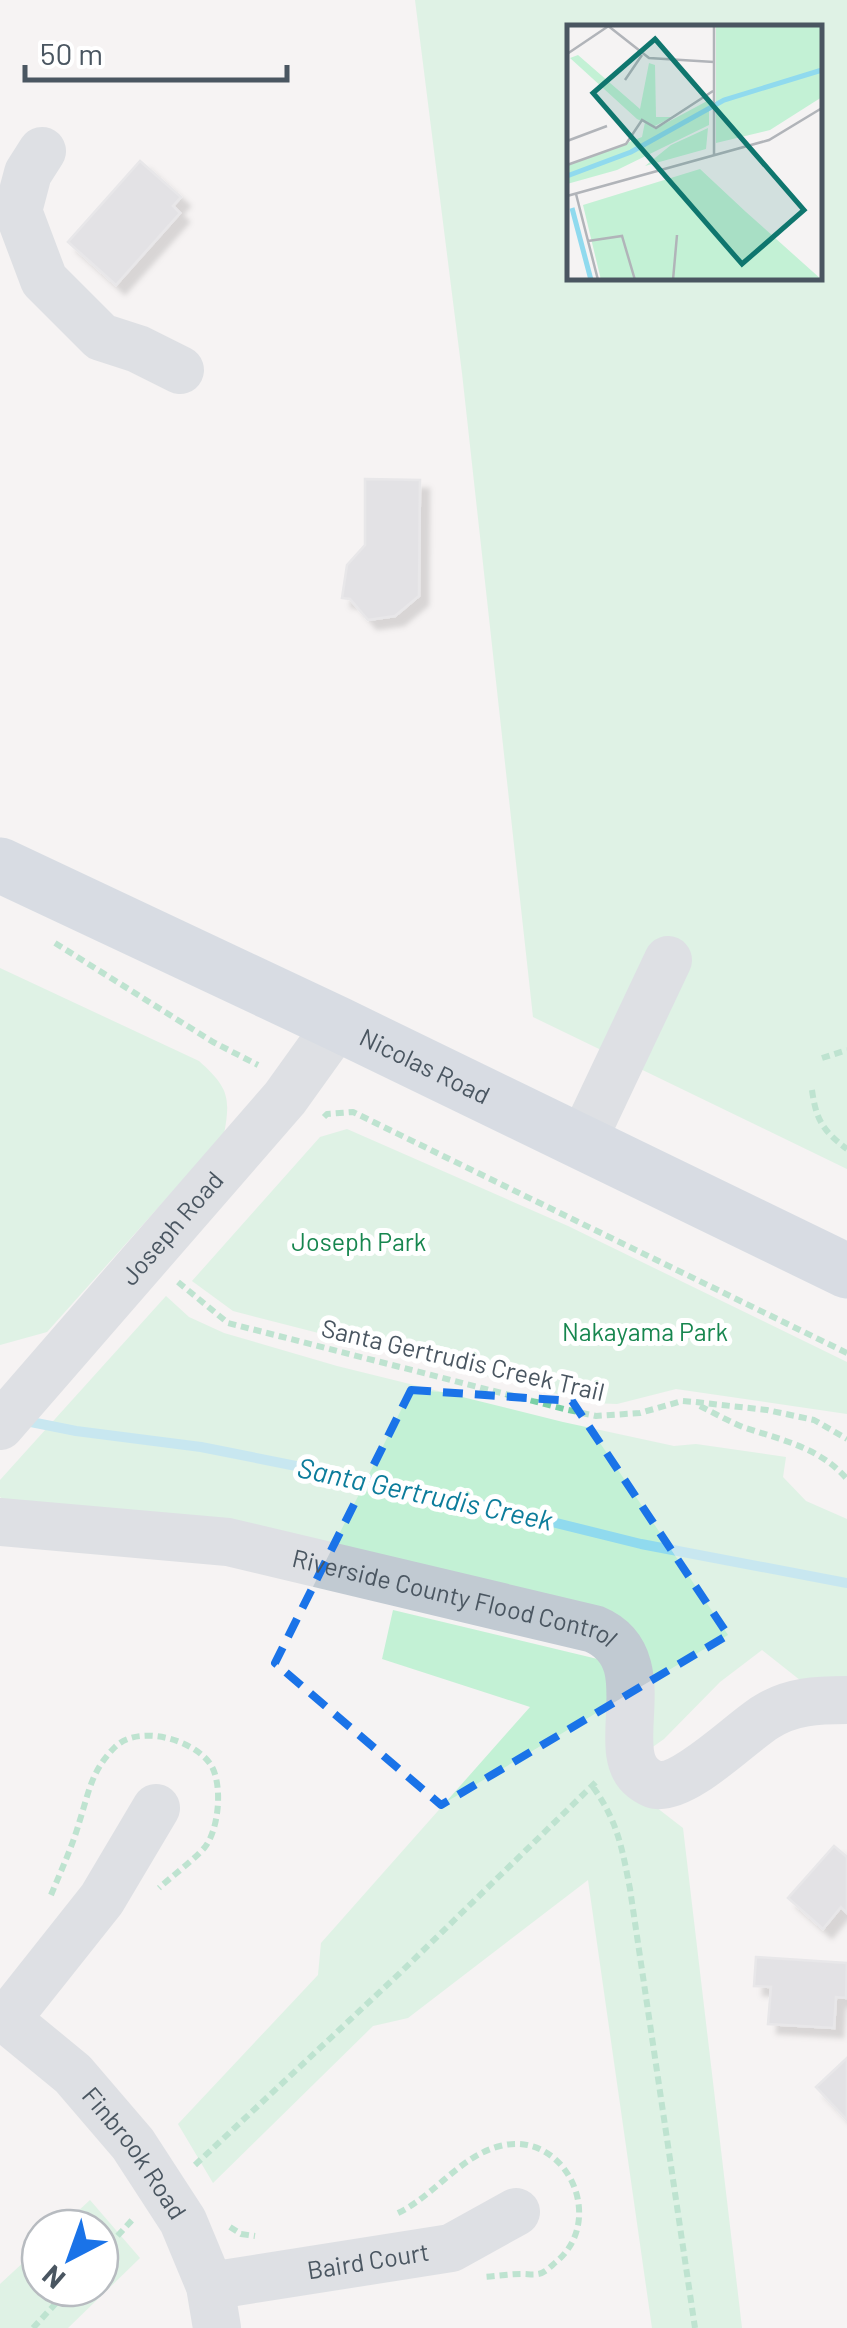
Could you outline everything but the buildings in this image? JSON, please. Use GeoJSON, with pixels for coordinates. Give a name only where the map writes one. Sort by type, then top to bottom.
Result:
{"type":"FeatureCollection","features":[{"type":"Feature","properties":{"kind":"main road","name":"Nicolas Road"},"geometry":{"type":"LineString","coordinates":[[0,865],[847,1271]]}},
{"type":"Feature","properties":{"kind":"street"},"geometry":{"type":"LineString","coordinates":[[42,150],[28,173],[18,211],[44,280],[102,337],[180,370]]}},
{"type":"Feature","properties":{"kind":"street"},"geometry":{"type":"LineString","coordinates":[[582,1142],[668,960]]}},
{"type":"Feature","properties":{"kind":"street","name":"Joseph Road"},"geometry":{"type":"LineString","coordinates":[[0,1426],[285,1098],[338,1024]]}},
{"type":"Feature","properties":{"kind":"street","name":"Riverside County Flood Control"},"geometry":{"type":"LineString","coordinates":[[0,1522],[228,1542],[594,1629],[622,1649],[630,1679],[630,1762],[638,1775],[654,1785],[674,1783],[767,1716],[805,1700],[847,1700]]}},
{"type":"Feature","properties":{"kind":"street"},"geometry":{"type":"LineString","coordinates":[[3,2017],[102,1899],[156,1808]]}},
{"type":"Feature","properties":{"kind":"street","name":"Finbrook Road"},"geometry":{"type":"LineString","coordinates":[[3,2017],[73,2074],[133,2144],[183,2222],[214,2307]]}},
{"type":"Feature","properties":{"kind":"street","name":"Baird Court"},"geometry":{"type":"LineString","coordinates":[[214,2307],[452,2248],[516,2212]]}},
{"type":"Feature","properties":{"kind":"path"},"geometry":{"type":"LineString","coordinates":[[48,940],[213,1042]]}},
{"type":"Feature","properties":{"kind":"path"},"geometry":{"type":"LineString","coordinates":[[822,1058],[847,1050]]}},
{"type":"Feature","properties":{"kind":"path"},"geometry":{"type":"LineString","coordinates":[[812,1090],[815,1113],[830,1136],[847,1148]]}},
{"type":"Feature","properties":{"kind":"path"},"geometry":{"type":"LineString","coordinates":[[314,1128],[327,1114],[353,1112],[847,1353]]}},
{"type":"Feature","properties":{"kind":"path","name":"Santa Gertrudis Creek Trail"},"geometry":{"type":"LineString","coordinates":[[149,1257],[228,1323],[596,1416],[640,1413],[682,1401],[694,1402],[814,1420],[847,1439]]}},
{"type":"Feature","properties":{"kind":"path"},"geometry":{"type":"LineString","coordinates":[[694,1402],[738,1425],[807,1448],[830,1462],[847,1479]]}},
{"type":"Feature","properties":{"kind":"path"},"geometry":{"type":"LineString","coordinates":[[46,1906],[79,1825],[90,1780],[118,1743],[148,1734],[168,1738],[195,1751],[210,1764],[218,1788],[217,1818],[206,1846],[157,1890]]}},
{"type":"Feature","properties":{"kind":"path"},"geometry":{"type":"LineString","coordinates":[[190,2168],[401,1972],[602,1776]]}},
{"type":"Feature","properties":{"kind":"path"},"geometry":{"type":"LineString","coordinates":[[593,1787],[608,1808],[620,1839],[630,1889],[694,2328]]}},
{"type":"Feature","properties":{"kind":"path"},"geometry":{"type":"LineString","coordinates":[[384,2221],[414,2206],[482,2151],[505,2144],[533,2144],[572,2178],[580,2205],[576,2233],[563,2256],[541,2274],[482,2278]]}},
{"type":"Feature","properties":{"kind":"path"},"geometry":{"type":"LineString","coordinates":[[186,2159],[194,2178]]}},
{"type":"Feature","properties":{"kind":"path"},"geometry":{"type":"LineString","coordinates":[[226,2224],[240,2234],[265,2238]]}},
{"type":"Feature","properties":{"kind":"path"},"geometry":{"type":"LineString","coordinates":[[33,2328],[52,2308]]}},
{"type":"Feature","properties":{"kind":"highlighted area"},"geometry":{"type":"Polygon","coordinates":[[[411,1390],[572,1401],[728,1635],[441,1805],[275,1663],[411,1390]]]}},
{"type":"Feature","properties":{"kind":"green space"},"geometry":{"type":"Polygon","coordinates":[[[415,0],[847,0],[847,1169],[533,1017],[462,373],[415,0]]]}},
{"type":"Feature","properties":{"kind":"green space"},"geometry":{"type":"Polygon","coordinates":[[[0,968],[199,1061],[222,1086],[227,1111],[224,1134],[47,1332],[0,1345],[0,968]]]}},
{"type":"Feature","properties":{"kind":"green space","name":"Joseph Park"},"geometry":{"type":"Polygon","coordinates":[[[347,1129],[568,1226],[847,1362],[847,1414],[676,1389],[617,1404],[592,1403],[233,1311],[192,1281],[320,1137],[347,1129]]]}},
{"type":"Feature","properties":{"kind":"green space"},"geometry":{"type":"Polygon","coordinates":[[[166,1296],[189,1317],[224,1333],[337,1366],[674,1446],[696,1444],[786,1457],[783,1477],[806,1501],[847,1519],[847,1686],[805,1684],[762,1650],[720,1682],[664,1739],[640,1756],[627,1646],[9,1504],[0,1497],[0,1480],[166,1296]]]}},
{"type":"Feature","properties":{"kind":"green space"},"geometry":{"type":"Polygon","coordinates":[[[393,1610],[610,1662],[617,1777],[683,1828],[742,2328],[652,2328],[588,1880],[408,2018],[373,2026],[213,2183],[178,2124],[318,1975],[321,1943],[530,1707],[382,1659],[393,1610]]]}},
{"type":"Feature","properties":{"kind":"green space"},"geometry":{"type":"Polygon","coordinates":[[[120,2235],[140,2258],[120,2277],[120,2235]]]}},
{"type":"Feature","properties":{"kind":"green space"},"geometry":{"type":"Polygon","coordinates":[[[20,2266],[20,2308],[89,2308],[68,2328],[0,2328],[0,2284],[20,2266]]]}},
{"type":"Feature","properties":{"kind":"waterway","name":"Santa Gertrudis Creek"},"geometry":{"type":"LineString","coordinates":[[21,1420],[201,1447],[447,1496],[641,1544],[847,1583]]}},
{"type":"Feature","properties":{"kind":"park label","name":"Nakayama Park"},"geometry":{"type":"Point","coordinates":[645,1332]}}]}
